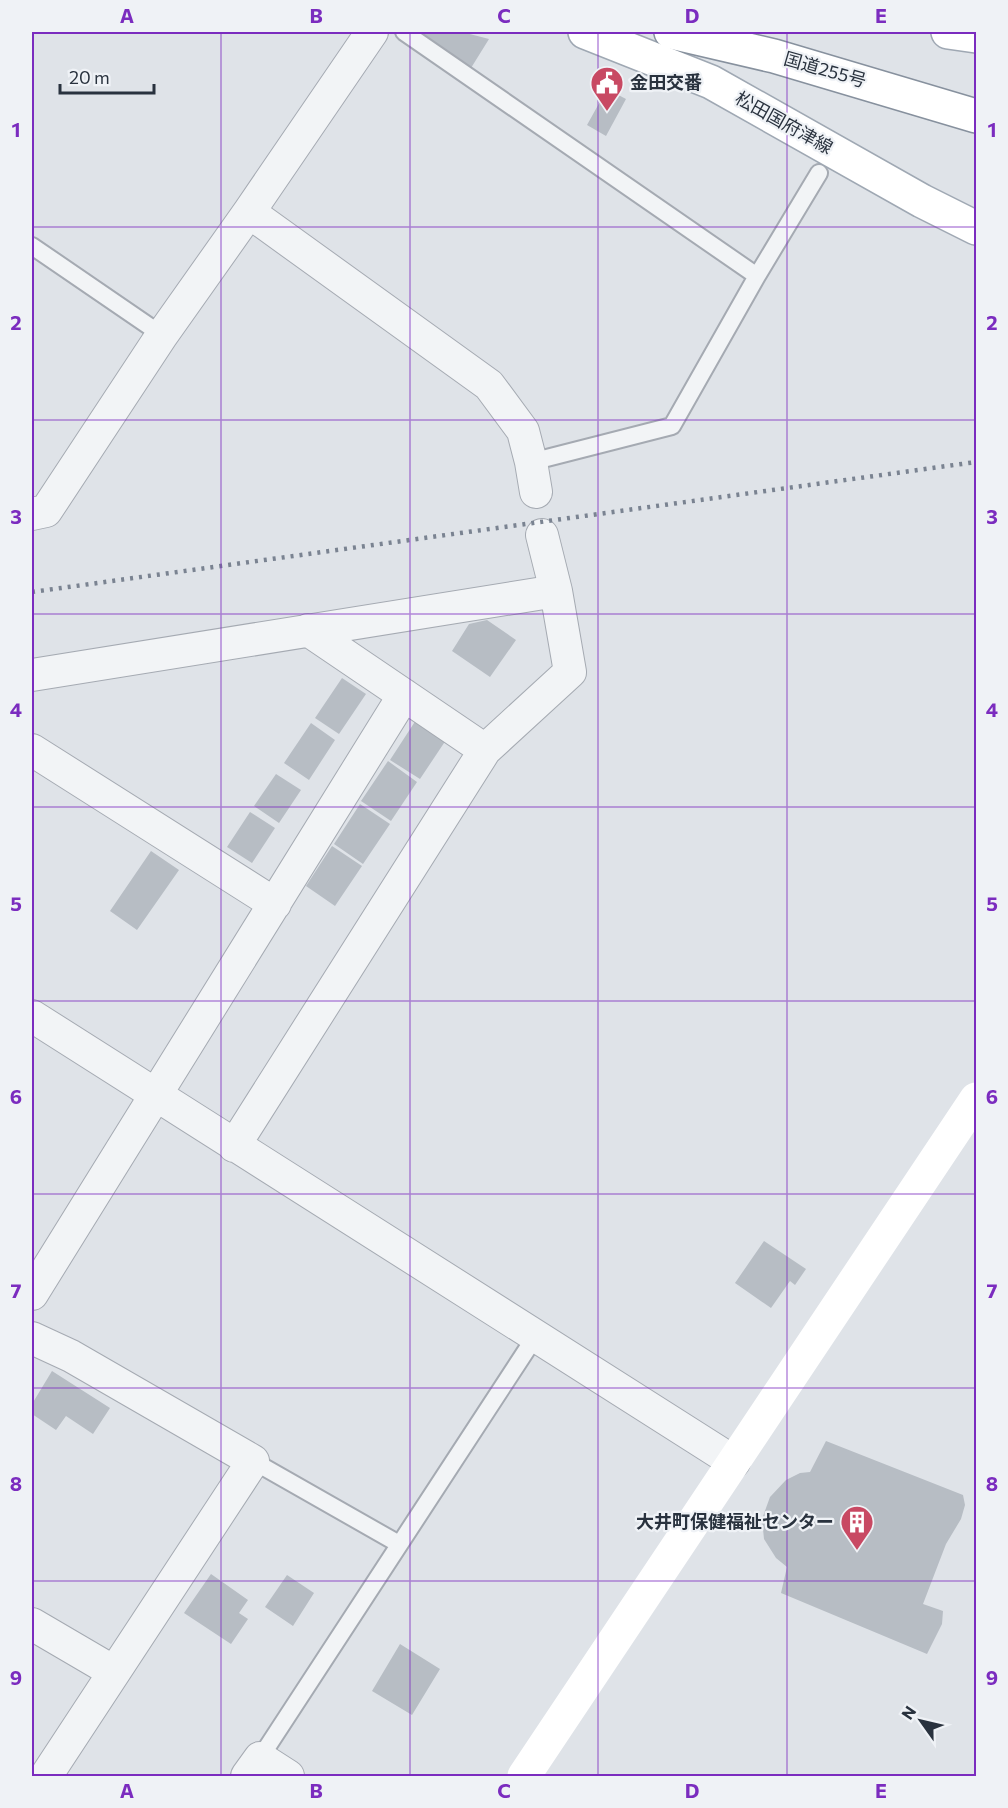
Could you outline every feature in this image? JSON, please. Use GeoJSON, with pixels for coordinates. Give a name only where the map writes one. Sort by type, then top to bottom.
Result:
{"type":"FeatureCollection","features":[{"type":"Feature","properties":{"kind":"main road","name":"松田国府津線"},"geometry":{"type":"LineString","coordinates":[[585,32],[711,82],[922,201],[976,228]]}},
{"type":"Feature","properties":{"kind":"main road","name":"国道255号"},"geometry":{"type":"LineString","coordinates":[[671,32],[774,56],[976,116]]}},
{"type":"Feature","properties":{"kind":"main road"},"geometry":{"type":"LineString","coordinates":[[948,32],[976,36]]}},
{"type":"Feature","properties":{"kind":"main road"},"geometry":{"type":"LineString","coordinates":[[524,1776],[976,1100]]}},
{"type":"Feature","properties":{"kind":"street"},"geometry":{"type":"LineString","coordinates":[[32,514],[46,511],[162,335],[372,32]]}},
{"type":"Feature","properties":{"kind":"street"},"geometry":{"type":"LineString","coordinates":[[249,212],[489,385],[523,430],[534,477]]}},
{"type":"Feature","properties":{"kind":"street"},"geometry":{"type":"LineString","coordinates":[[234,1146],[485,750],[570,672],[556,591],[542,535]]}},
{"type":"Feature","properties":{"kind":"street"},"geometry":{"type":"LineString","coordinates":[[32,675],[556,591]]}},
{"type":"Feature","properties":{"kind":"street"},"geometry":{"type":"LineString","coordinates":[[308,630],[485,750]]}},
{"type":"Feature","properties":{"kind":"street"},"geometry":{"type":"LineString","coordinates":[[32,1294],[404,695]]}},
{"type":"Feature","properties":{"kind":"street"},"geometry":{"type":"LineString","coordinates":[[32,750],[275,904]]}},
{"type":"Feature","properties":{"kind":"street"},"geometry":{"type":"LineString","coordinates":[[32,1016],[734,1462]]}},
{"type":"Feature","properties":{"kind":"street"},"geometry":{"type":"LineString","coordinates":[[32,1338],[71,1356],[254,1461],[45,1776]]}},
{"type":"Feature","properties":{"kind":"street"},"geometry":{"type":"LineString","coordinates":[[32,1624],[114,1672]]}},
{"type":"Feature","properties":{"kind":"street"},"geometry":{"type":"LineString","coordinates":[[254,1767],[288,1776]]}},
{"type":"Feature","properties":{"kind":"lane"},"geometry":{"type":"LineString","coordinates":[[404,32],[757,276]]}},
{"type":"Feature","properties":{"kind":"lane"},"geometry":{"type":"LineString","coordinates":[[534,477],[672,426],[757,276],[819,173]]}},
{"type":"Feature","properties":{"kind":"lane"},"geometry":{"type":"LineString","coordinates":[[32,246],[162,335]]}},
{"type":"Feature","properties":{"kind":"lane"},"geometry":{"type":"LineString","coordinates":[[254,1767],[535,1337]]}},
{"type":"Feature","properties":{"kind":"lane"},"geometry":{"type":"LineString","coordinates":[[254,1461],[399,1544]]}},
{"type":"Feature","properties":{"kind":"building"},"geometry":{"type":"Polygon","coordinates":[[[412,32],[462,32],[489,39],[471,68],[412,32]]]}},
{"type":"Feature","properties":{"kind":"building","name":"金田交番"},"geometry":{"type":"Polygon","coordinates":[[[607,89],[626,99],[606,136],[587,125],[607,89]]]}},
{"type":"Feature","properties":{"kind":"building"},"geometry":{"type":"Polygon","coordinates":[[[487,620],[516,640],[490,677],[452,651],[469,624],[487,620]]]}},
{"type":"Feature","properties":{"kind":"building"},"geometry":{"type":"Polygon","coordinates":[[[342,678],[366,694],[339,734],[315,718],[342,678]]]}},
{"type":"Feature","properties":{"kind":"building"},"geometry":{"type":"Polygon","coordinates":[[[416,720],[446,740],[420,779],[390,760],[416,720]]]}},
{"type":"Feature","properties":{"kind":"building"},"geometry":{"type":"Polygon","coordinates":[[[311,723],[335,740],[309,780],[284,763],[311,723]]]}},
{"type":"Feature","properties":{"kind":"building"},"geometry":{"type":"Polygon","coordinates":[[[388,761],[417,782],[391,821],[361,801],[388,761]]]}},
{"type":"Feature","properties":{"kind":"building"},"geometry":{"type":"Polygon","coordinates":[[[276,774],[301,790],[279,823],[254,806],[276,774]]]}},
{"type":"Feature","properties":{"kind":"building"},"geometry":{"type":"Polygon","coordinates":[[[360,804],[390,824],[363,864],[334,844],[360,804]]]}},
{"type":"Feature","properties":{"kind":"building"},"geometry":{"type":"Polygon","coordinates":[[[250,812],[275,828],[252,863],[227,847],[250,812]]]}},
{"type":"Feature","properties":{"kind":"building"},"geometry":{"type":"Polygon","coordinates":[[[332,846],[362,866],[335,906],[306,886],[332,846]]]}},
{"type":"Feature","properties":{"kind":"building"},"geometry":{"type":"Polygon","coordinates":[[[151,851],[179,870],[137,930],[110,911],[151,851]]]}},
{"type":"Feature","properties":{"kind":"building"},"geometry":{"type":"Polygon","coordinates":[[[764,1241],[806,1269],[795,1285],[790,1281],[771,1308],[735,1283],[764,1241]]]}},
{"type":"Feature","properties":{"kind":"building"},"geometry":{"type":"Polygon","coordinates":[[[52,1371],[110,1408],[93,1434],[66,1416],[56,1430],[32,1414],[32,1404],[52,1371]]]}},
{"type":"Feature","properties":{"kind":"building","name":"大井町保健福祉センター"},"geometry":{"type":"Polygon","coordinates":[[[826,1441],[963,1495],[965,1505],[961,1519],[946,1544],[923,1604],[943,1611],[942,1624],[927,1654],[781,1593],[787,1567],[776,1558],[764,1539],[762,1519],[770,1497],[786,1480],[800,1473],[810,1472],[826,1441]]]}},
{"type":"Feature","properties":{"kind":"building"},"geometry":{"type":"Polygon","coordinates":[[[211,1574],[248,1600],[239,1613],[248,1619],[231,1644],[184,1613],[211,1574]]]}},
{"type":"Feature","properties":{"kind":"building"},"geometry":{"type":"Polygon","coordinates":[[[287,1575],[314,1593],[293,1626],[265,1607],[287,1575]]]}},
{"type":"Feature","properties":{"kind":"building"},"geometry":{"type":"Polygon","coordinates":[[[400,1644],[440,1669],[412,1715],[372,1691],[400,1644]]]}},
{"type":"Feature","properties":{"kind":"railway"},"geometry":{"type":"LineString","coordinates":[[32,592],[976,462]]}},
{"type":"Feature","properties":{"kind":"place","name":"金田交番"},"geometry":{"type":"Point","coordinates":[607,112]}},
{"type":"Feature","properties":{"kind":"place","name":"大井町保健福祉センター"},"geometry":{"type":"Point","coordinates":[857,1551]}}]}
